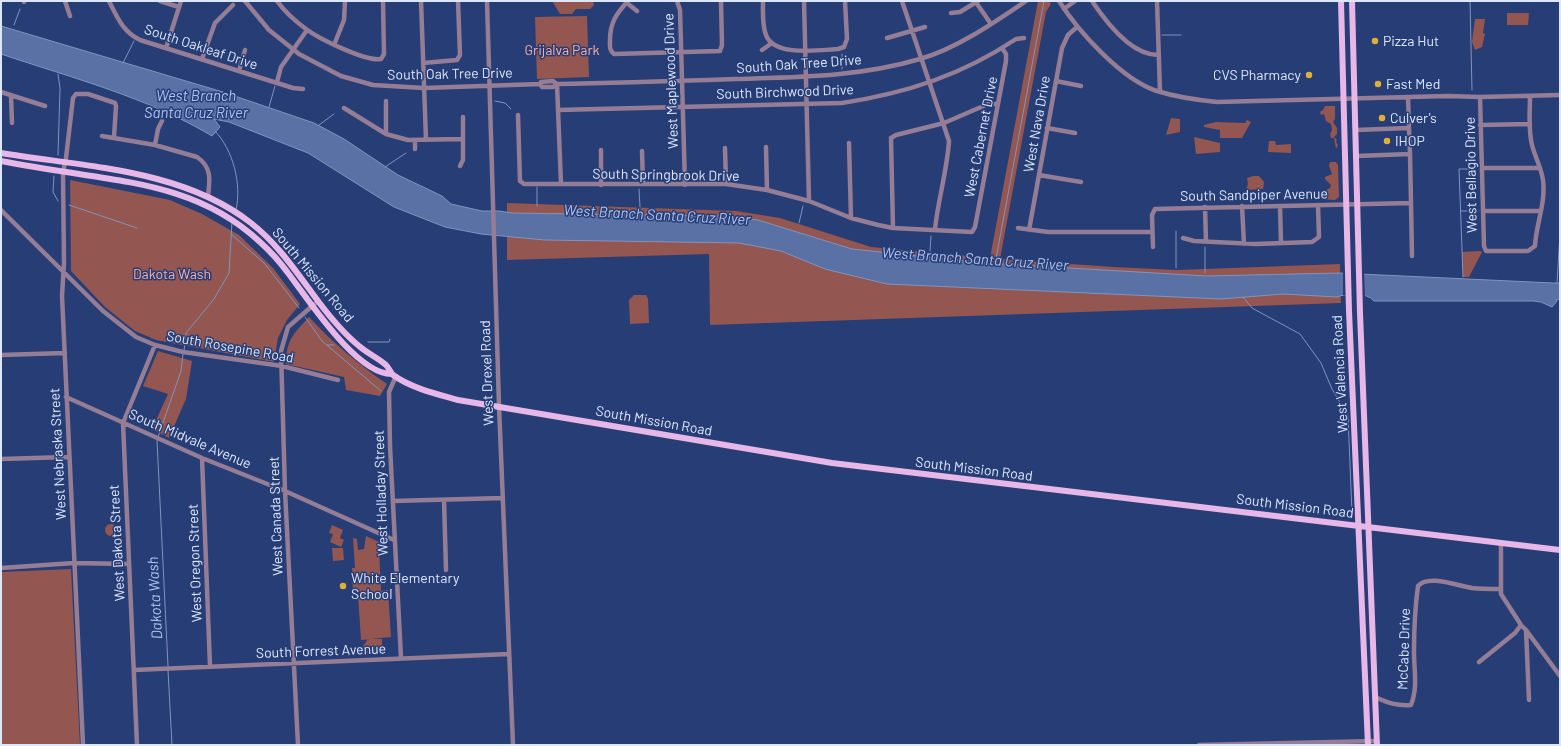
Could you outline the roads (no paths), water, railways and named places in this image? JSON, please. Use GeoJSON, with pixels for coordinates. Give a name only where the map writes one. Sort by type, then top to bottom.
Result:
{"type":"FeatureCollection","features":[{"type":"Feature","properties":{"kind":"main road","name":"West Valencia Road"},"geometry":{"type":"LineString","coordinates":[[1341,1],[1348,272],[1368,743]]}},
{"type":"Feature","properties":{"kind":"main road","name":"West Valencia Road"},"geometry":{"type":"LineString","coordinates":[[1352,1],[1359,296],[1377,743]]}},
{"type":"Feature","properties":{"kind":"main road","name":"South Mission Road"},"geometry":{"type":"LineString","coordinates":[[1,152],[178,184],[208,196],[228,207],[266,236],[282,251],[318,301],[345,333],[359,346],[386,365],[394,375]]}},
{"type":"Feature","properties":{"kind":"main road","name":"South Mission Road"},"geometry":{"type":"LineString","coordinates":[[1,161],[159,188],[187,196],[227,216],[238,224],[274,257],[331,332],[353,353],[384,374],[394,375],[443,396],[468,402],[832,463],[1560,550]]}},
{"type":"Feature","properties":{"kind":"main road"},"geometry":{"type":"LineString","coordinates":[[159,188],[161,180]]}},
{"type":"Feature","properties":{"kind":"street"},"geometry":{"type":"LineString","coordinates":[[65,1],[70,16]]}},
{"type":"Feature","properties":{"kind":"street","name":"South Oakleaf Drive"},"geometry":{"type":"LineString","coordinates":[[109,1],[119,21],[128,32],[140,40],[293,88],[303,89]]}},
{"type":"Feature","properties":{"kind":"street"},"geometry":{"type":"LineString","coordinates":[[160,1],[179,7]]}},
{"type":"Feature","properties":{"kind":"street"},"geometry":{"type":"LineString","coordinates":[[166,48],[181,1]]}},
{"type":"Feature","properties":{"kind":"street","name":"South Oak Tree Drive"},"geometry":{"type":"LineString","coordinates":[[245,1],[269,30],[292,50],[310,61],[341,76],[373,86],[424,88],[540,84],[542,87],[553,87],[557,84],[806,77],[862,73],[920,59],[946,48],[990,24],[1026,1]]}},
{"type":"Feature","properties":{"kind":"street"},"geometry":{"type":"LineString","coordinates":[[277,1],[307,30],[334,45],[373,59],[382,59],[384,50],[383,1]]}},
{"type":"Feature","properties":{"kind":"street"},"geometry":{"type":"LineString","coordinates":[[334,45],[344,20],[345,1]]}},
{"type":"Feature","properties":{"kind":"street"},"geometry":{"type":"LineString","coordinates":[[421,1],[426,140]]}},
{"type":"Feature","properties":{"kind":"street"},"geometry":{"type":"LineString","coordinates":[[423,63],[459,61],[458,1]]}},
{"type":"Feature","properties":{"kind":"street","name":"West Drexel Road"},"geometry":{"type":"LineString","coordinates":[[487,1],[499,406],[513,745]]}},
{"type":"Feature","properties":{"kind":"street","name":"West Maplewood Drive"},"geometry":{"type":"LineString","coordinates":[[677,1],[680,10],[685,185]]}},
{"type":"Feature","properties":{"kind":"street"},"geometry":{"type":"LineString","coordinates":[[637,11],[628,2],[618,11],[612,22],[610,38],[611,53],[619,55],[720,52],[722,45],[721,1]]}},
{"type":"Feature","properties":{"kind":"street"},"geometry":{"type":"LineString","coordinates":[[763,1],[766,37],[783,50],[845,48],[847,39],[845,1]]}},
{"type":"Feature","properties":{"kind":"street"},"geometry":{"type":"LineString","coordinates":[[804,1],[808,104],[809,200]]}},
{"type":"Feature","properties":{"kind":"street"},"geometry":{"type":"LineString","coordinates":[[902,1],[928,83],[944,123],[949,141],[938,202],[935,229]]}},
{"type":"Feature","properties":{"kind":"street"},"geometry":{"type":"LineString","coordinates":[[1059,1],[1077,27],[1101,52],[1129,75],[1142,84],[1160,92],[1196,100],[1217,102],[1560,95]]}},
{"type":"Feature","properties":{"kind":"street"},"geometry":{"type":"LineString","coordinates":[[1064,8],[1075,1]]}},
{"type":"Feature","properties":{"kind":"street"},"geometry":{"type":"LineString","coordinates":[[1092,1],[1103,18],[1118,34],[1144,54],[1158,55]]}},
{"type":"Feature","properties":{"kind":"street"},"geometry":{"type":"LineString","coordinates":[[1157,1],[1160,92]]}},
{"type":"Feature","properties":{"kind":"street"},"geometry":{"type":"LineString","coordinates":[[951,13],[960,12],[977,2],[990,24]]}},
{"type":"Feature","properties":{"kind":"street"},"geometry":{"type":"LineString","coordinates":[[202,59],[215,23],[233,5]]}},
{"type":"Feature","properties":{"kind":"street"},"geometry":{"type":"LineString","coordinates":[[887,38],[925,27]]}},
{"type":"Feature","properties":{"kind":"street","name":"West Nava Drive"},"geometry":{"type":"LineString","coordinates":[[1029,230],[1064,41],[1077,27]]}},
{"type":"Feature","properties":{"kind":"street"},"geometry":{"type":"LineString","coordinates":[[276,82],[281,67],[307,30]]}},
{"type":"Feature","properties":{"kind":"street","name":"South Birchwood Drive"},"geometry":{"type":"LineString","coordinates":[[558,110],[842,103],[865,100],[901,92],[962,71],[1016,39],[1024,38]]}},
{"type":"Feature","properties":{"kind":"street"},"geometry":{"type":"LineString","coordinates":[[762,50],[772,43]]}},
{"type":"Feature","properties":{"kind":"street","name":"West Cabernet Drive"},"geometry":{"type":"LineString","coordinates":[[973,231],[1006,57],[1002,48]]}},
{"type":"Feature","properties":{"kind":"street"},"geometry":{"type":"LineString","coordinates":[[239,71],[245,50]]}},
{"type":"Feature","properties":{"kind":"street"},"geometry":{"type":"LineString","coordinates":[[1056,81],[1081,86]]}},
{"type":"Feature","properties":{"kind":"street"},"geometry":{"type":"LineString","coordinates":[[557,84],[561,184]]}},
{"type":"Feature","properties":{"kind":"street"},"geometry":{"type":"LineString","coordinates":[[1,92],[44,106]]}},
{"type":"Feature","properties":{"kind":"street","name":"West Nebraska Street"},"geometry":{"type":"LineString","coordinates":[[83,745],[68,457],[62,296],[64,274],[63,172],[73,98],[76,94],[88,94],[112,102],[116,106],[114,137]]}},
{"type":"Feature","properties":{"kind":"street"},"geometry":{"type":"LineString","coordinates":[[11,95],[12,123]]}},
{"type":"Feature","properties":{"kind":"street"},"geometry":{"type":"LineString","coordinates":[[1483,211],[1541,211],[1543,180],[1532,144],[1530,96]]}},
{"type":"Feature","properties":{"kind":"street"},"geometry":{"type":"LineString","coordinates":[[1408,97],[1412,256]]}},
{"type":"Feature","properties":{"kind":"street","name":"West Bellagio Drive"},"geometry":{"type":"LineString","coordinates":[[1480,97],[1484,246],[1486,251],[1528,251],[1534,248],[1536,230],[1541,211]]}},
{"type":"Feature","properties":{"kind":"street"},"geometry":{"type":"LineString","coordinates":[[386,101],[386,134]]}},
{"type":"Feature","properties":{"kind":"street"},"geometry":{"type":"LineString","coordinates":[[893,228],[890,138],[896,135],[944,123],[988,104],[998,104]]}},
{"type":"Feature","properties":{"kind":"street"},"geometry":{"type":"LineString","coordinates":[[344,108],[386,134],[408,140],[462,139]]}},
{"type":"Feature","properties":{"kind":"street","name":"South Springbrook Drive"},"geometry":{"type":"LineString","coordinates":[[518,115],[519,182],[524,184],[726,184],[767,190],[809,200],[851,218],[893,228],[973,231]]}},
{"type":"Feature","properties":{"kind":"street"},"geometry":{"type":"LineString","coordinates":[[460,166],[463,160],[463,117]]}},
{"type":"Feature","properties":{"kind":"street"},"geometry":{"type":"LineString","coordinates":[[156,145],[158,128],[162,121]]}},
{"type":"Feature","properties":{"kind":"street"},"geometry":{"type":"LineString","coordinates":[[1480,125],[1530,124]]}},
{"type":"Feature","properties":{"kind":"street"},"geometry":{"type":"LineString","coordinates":[[1047,128],[1075,133]]}},
{"type":"Feature","properties":{"kind":"street"},"geometry":{"type":"LineString","coordinates":[[1356,130],[1409,128]]}},
{"type":"Feature","properties":{"kind":"street"},"geometry":{"type":"LineString","coordinates":[[102,136],[156,145],[185,152],[203,161],[206,165],[210,179],[208,196]]}},
{"type":"Feature","properties":{"kind":"street"},"geometry":{"type":"LineString","coordinates":[[415,140],[415,149]]}},
{"type":"Feature","properties":{"kind":"street"},"geometry":{"type":"LineString","coordinates":[[849,143],[851,218]]}},
{"type":"Feature","properties":{"kind":"street"},"geometry":{"type":"LineString","coordinates":[[766,147],[767,190]]}},
{"type":"Feature","properties":{"kind":"street"},"geometry":{"type":"LineString","coordinates":[[725,148],[726,184]]}},
{"type":"Feature","properties":{"kind":"street"},"geometry":{"type":"LineString","coordinates":[[601,150],[601,184]]}},
{"type":"Feature","properties":{"kind":"street"},"geometry":{"type":"LineString","coordinates":[[642,151],[643,184]]}},
{"type":"Feature","properties":{"kind":"street"},"geometry":{"type":"LineString","coordinates":[[1356,156],[1410,154]]}},
{"type":"Feature","properties":{"kind":"street"},"geometry":{"type":"LineString","coordinates":[[1482,168],[1540,168]]}},
{"type":"Feature","properties":{"kind":"street"},"geometry":{"type":"LineString","coordinates":[[1039,175],[1081,182]]}},
{"type":"Feature","properties":{"kind":"street","name":"South Sandpiper Avenue"},"geometry":{"type":"LineString","coordinates":[[1152,232],[1153,211],[1157,208],[1411,203]]}},
{"type":"Feature","properties":{"kind":"street"},"geometry":{"type":"LineString","coordinates":[[1183,238],[1206,242],[1244,244],[1318,241],[1318,205]]}},
{"type":"Feature","properties":{"kind":"street"},"geometry":{"type":"LineString","coordinates":[[1242,206],[1244,244]]}},
{"type":"Feature","properties":{"kind":"street"},"geometry":{"type":"LineString","coordinates":[[1280,206],[1281,243]]}},
{"type":"Feature","properties":{"kind":"street"},"geometry":{"type":"LineString","coordinates":[[1205,207],[1206,242]]}},
{"type":"Feature","properties":{"kind":"street","name":"South Rosepine Road"},"geometry":{"type":"LineString","coordinates":[[1,210],[107,315],[136,337],[155,346],[183,352],[282,366],[338,380]]}},
{"type":"Feature","properties":{"kind":"street"},"geometry":{"type":"LineString","coordinates":[[1018,228],[1082,233],[1152,232],[1153,247]]}},
{"type":"Feature","properties":{"kind":"street","name":"West Canada Street"},"geometry":{"type":"LineString","coordinates":[[298,745],[285,491],[281,351],[288,327],[318,301]]}},
{"type":"Feature","properties":{"kind":"street","name":"West Dakota Street"},"geometry":{"type":"LineString","coordinates":[[137,745],[123,423],[155,346]]}},
{"type":"Feature","properties":{"kind":"street"},"geometry":{"type":"LineString","coordinates":[[1,355],[65,353]]}},
{"type":"Feature","properties":{"kind":"street","name":"West Holladay Street"},"geometry":{"type":"LineString","coordinates":[[394,375],[389,392],[394,540],[401,658]]}},
{"type":"Feature","properties":{"kind":"street","name":"South Midvale Avenue"},"geometry":{"type":"LineString","coordinates":[[66,397],[202,458],[285,491],[394,540]]}},
{"type":"Feature","properties":{"kind":"street"},"geometry":{"type":"LineString","coordinates":[[1,459],[68,457]]}},
{"type":"Feature","properties":{"kind":"street","name":"West Oregon Street"},"geometry":{"type":"LineString","coordinates":[[202,458],[210,666]]}},
{"type":"Feature","properties":{"kind":"street"},"geometry":{"type":"LineString","coordinates":[[393,501],[503,498]]}},
{"type":"Feature","properties":{"kind":"street"},"geometry":{"type":"LineString","coordinates":[[444,500],[446,570]]}},
{"type":"Feature","properties":{"kind":"street"},"geometry":{"type":"LineString","coordinates":[[1501,543],[1501,594],[1521,625],[1560,676]]}},
{"type":"Feature","properties":{"kind":"street"},"geometry":{"type":"LineString","coordinates":[[1,568],[74,563],[129,564]]}},
{"type":"Feature","properties":{"kind":"street","name":"McCabe Drive"},"geometry":{"type":"LineString","coordinates":[[1376,697],[1392,705],[1401,706],[1410,705],[1414,697],[1414,632],[1418,586],[1421,582],[1450,582],[1472,588],[1500,589]]}},
{"type":"Feature","properties":{"kind":"street"},"geometry":{"type":"LineString","coordinates":[[1479,662],[1515,633],[1521,625]]}},
{"type":"Feature","properties":{"kind":"street"},"geometry":{"type":"LineString","coordinates":[[1526,630],[1529,700]]}},
{"type":"Feature","properties":{"kind":"street","name":"South Forrest Avenue"},"geometry":{"type":"LineString","coordinates":[[134,670],[168,670],[210,666],[509,654]]}},
{"type":"Feature","properties":{"kind":"street"},"geometry":{"type":"LineString","coordinates":[[1198,745],[1377,743]]}},
{"type":"Feature","properties":{"kind":"water","name":"West Branch Santa Cruz River"},"geometry":{"type":"Polygon","coordinates":[[[1,26],[223,92],[314,123],[344,139],[398,175],[442,196],[451,204],[482,211],[512,213],[722,216],[758,220],[852,249],[983,263],[1207,276],[1339,273],[1560,283],[1560,299],[1556,300],[1557,301],[1552,307],[1541,302],[1533,301],[1374,301],[1367,296],[1356,294],[1337,297],[1283,294],[1221,299],[887,284],[825,269],[781,251],[739,243],[545,240],[481,234],[445,227],[394,207],[308,153],[229,122],[214,119],[220,127],[212,136],[187,122],[135,99],[109,89],[1,54],[1,26]]]}},
{"type":"Feature","properties":{"kind":"waterway"},"geometry":{"type":"LineString","coordinates":[[995,264],[1044,1]]}},
{"type":"Feature","properties":{"kind":"waterway"},"geometry":{"type":"LineString","coordinates":[[1470,1],[1472,90]]}},
{"type":"Feature","properties":{"kind":"waterway"},"geometry":{"type":"LineString","coordinates":[[14,25],[20,9]]}},
{"type":"Feature","properties":{"kind":"waterway"},"geometry":{"type":"LineString","coordinates":[[1162,35],[1181,35]]}},
{"type":"Feature","properties":{"kind":"waterway"},"geometry":{"type":"LineString","coordinates":[[123,63],[134,41]]}},
{"type":"Feature","properties":{"kind":"waterway"},"geometry":{"type":"LineString","coordinates":[[842,54],[842,69]]}},
{"type":"Feature","properties":{"kind":"waterway"},"geometry":{"type":"LineString","coordinates":[[58,74],[60,88],[58,155]]}},
{"type":"Feature","properties":{"kind":"waterway"},"geometry":{"type":"LineString","coordinates":[[269,107],[275,86]]}},
{"type":"Feature","properties":{"kind":"waterway"},"geometry":{"type":"LineString","coordinates":[[495,101],[505,103],[511,109]]}},
{"type":"Feature","properties":{"kind":"waterway"},"geometry":{"type":"LineString","coordinates":[[319,125],[334,114]]}},
{"type":"Feature","properties":{"kind":"waterway","name":"Dakota Wash"},"geometry":{"type":"LineString","coordinates":[[215,131],[227,148],[237,179],[238,200],[236,210]]}},
{"type":"Feature","properties":{"kind":"waterway"},"geometry":{"type":"LineString","coordinates":[[385,167],[406,153]]}},
{"type":"Feature","properties":{"kind":"waterway"},"geometry":{"type":"LineString","coordinates":[[1463,277],[1459,169],[1474,169]]}},
{"type":"Feature","properties":{"kind":"waterway"},"geometry":{"type":"LineString","coordinates":[[54,176],[53,192],[58,201]]}},
{"type":"Feature","properties":{"kind":"waterway"},"geometry":{"type":"LineString","coordinates":[[537,187],[537,206]]}},
{"type":"Feature","properties":{"kind":"waterway"},"geometry":{"type":"LineString","coordinates":[[639,189],[640,207]]}},
{"type":"Feature","properties":{"kind":"waterway"},"geometry":{"type":"LineString","coordinates":[[69,205],[137,228]]}},
{"type":"Feature","properties":{"kind":"waterway"},"geometry":{"type":"LineString","coordinates":[[799,223],[803,206]]}},
{"type":"Feature","properties":{"kind":"waterway"},"geometry":{"type":"LineString","coordinates":[[1461,211],[1478,211]]}},
{"type":"Feature","properties":{"kind":"waterway","name":"Dakota Wash"},"geometry":{"type":"LineString","coordinates":[[184,351],[186,333],[214,299],[229,273],[232,222]]}},
{"type":"Feature","properties":{"kind":"waterway"},"geometry":{"type":"LineString","coordinates":[[1176,231],[1176,268]]}},
{"type":"Feature","properties":{"kind":"waterway"},"geometry":{"type":"LineString","coordinates":[[1557,284],[1560,233]]}},
{"type":"Feature","properties":{"kind":"waterway"},"geometry":{"type":"LineString","coordinates":[[231,234],[265,264],[299,308]]}},
{"type":"Feature","properties":{"kind":"waterway"},"geometry":{"type":"LineString","coordinates":[[930,251],[931,236]]}},
{"type":"Feature","properties":{"kind":"waterway"},"geometry":{"type":"LineString","coordinates":[[1205,247],[1205,273]]}},
{"type":"Feature","properties":{"kind":"waterway"},"geometry":{"type":"LineString","coordinates":[[1243,297],[1252,308],[1300,334],[1321,363],[1332,389],[1348,416],[1352,513]]}},
{"type":"Feature","properties":{"kind":"waterway"},"geometry":{"type":"LineString","coordinates":[[305,317],[322,341],[381,391]]}},
{"type":"Feature","properties":{"kind":"waterway"},"geometry":{"type":"LineString","coordinates":[[368,342],[389,342],[390,339]]}},
{"type":"Feature","properties":{"kind":"waterway"},"geometry":{"type":"LineString","coordinates":[[327,345],[334,345]]}},
{"type":"Feature","properties":{"kind":"waterway","name":"Dakota Wash"},"geometry":{"type":"LineString","coordinates":[[158,437],[181,371],[183,354]]}},
{"type":"Feature","properties":{"kind":"waterway","name":"Dakota Wash"},"geometry":{"type":"LineString","coordinates":[[157,440],[168,666]]}},
{"type":"Feature","properties":{"kind":"waterway","name":"Dakota Wash"},"geometry":{"type":"LineString","coordinates":[[168,670],[172,745]]}},
{"type":"Feature","properties":{"kind":"place","name":"Pizza Hut"},"geometry":{"type":"Point","coordinates":[1375,41]}},
{"type":"Feature","properties":{"kind":"place","name":"CVS Pharmacy"},"geometry":{"type":"Point","coordinates":[1309,75]}},
{"type":"Feature","properties":{"kind":"place","name":"Fast Med"},"geometry":{"type":"Point","coordinates":[1378,84]}},
{"type":"Feature","properties":{"kind":"place","name":"Culver's"},"geometry":{"type":"Point","coordinates":[1382,118]}},
{"type":"Feature","properties":{"kind":"place","name":"IHOP"},"geometry":{"type":"Point","coordinates":[1387,141]}},
{"type":"Feature","properties":{"kind":"place","name":"White Elementary School"},"geometry":{"type":"Point","coordinates":[343,586]}},
{"type":"Feature","properties":{"kind":"park label","name":"Grijalva Park"},"geometry":{"type":"Point","coordinates":[562,50]}}]}
